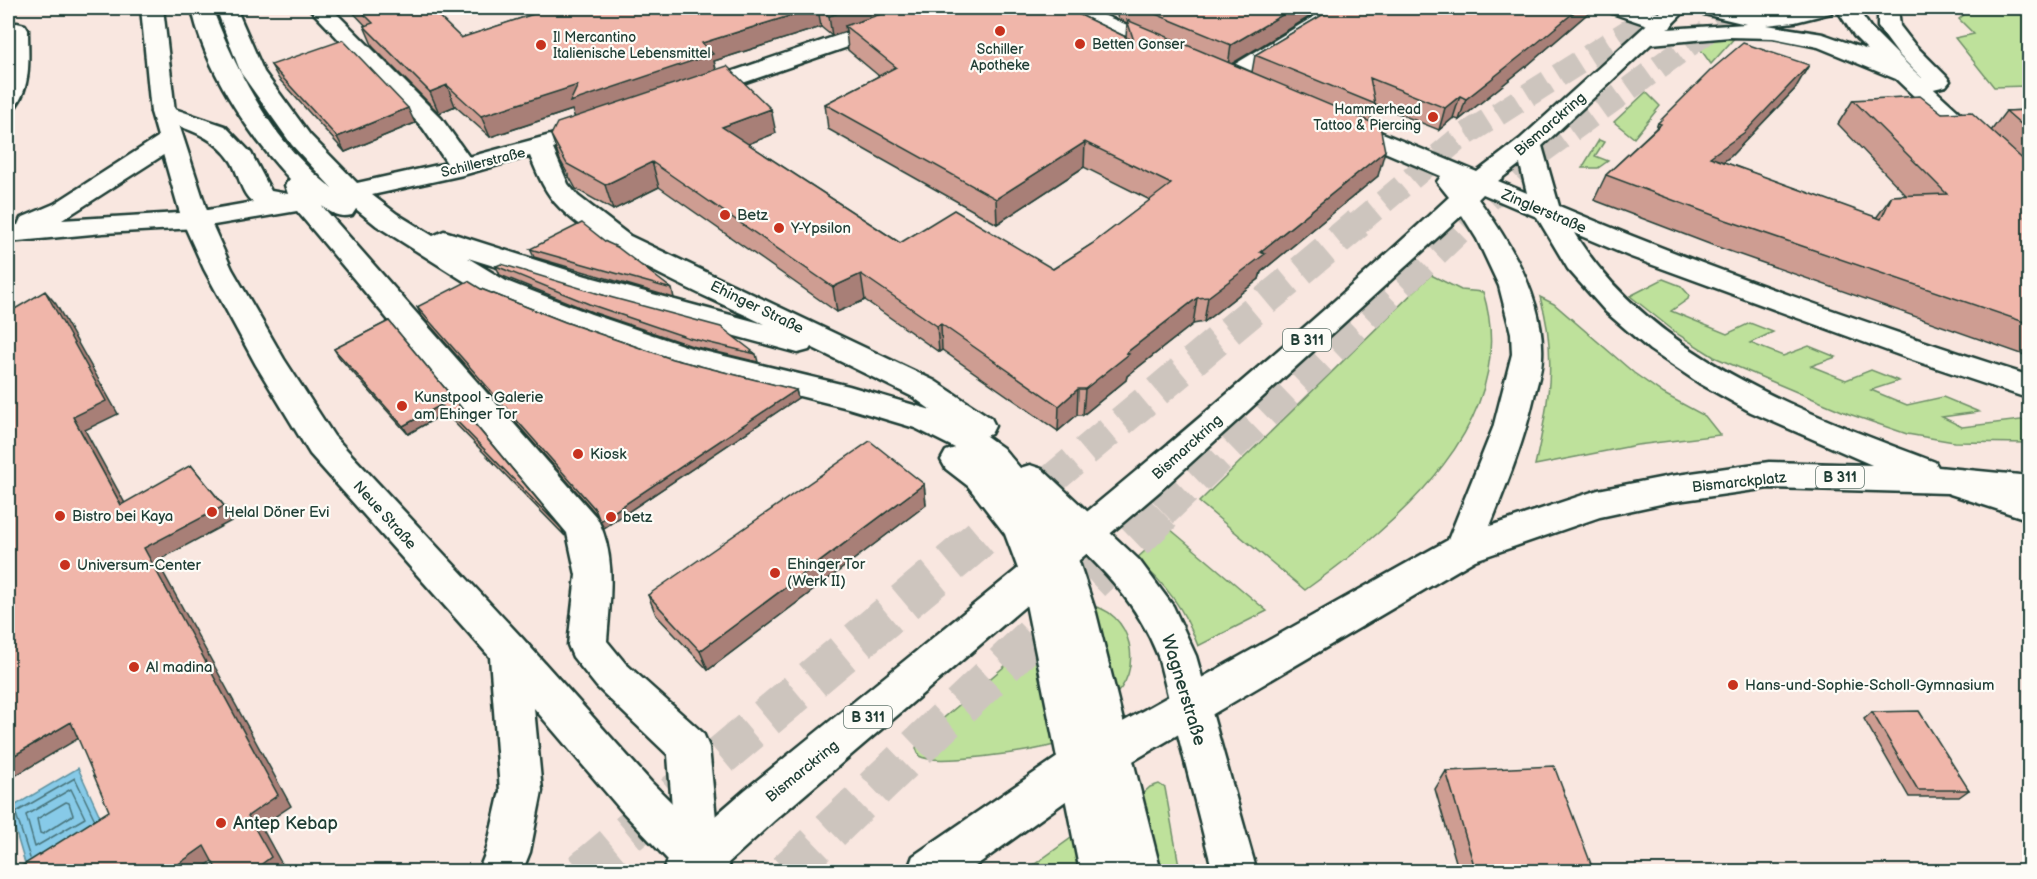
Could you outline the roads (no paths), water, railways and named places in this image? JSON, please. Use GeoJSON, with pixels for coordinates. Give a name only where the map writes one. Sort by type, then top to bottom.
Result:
{"type":"FeatureCollection","features":[{"type":"Feature","properties":{"kind":"main road"},"geometry":{"type":"LineString","coordinates":[[8,101],[12,74],[12,30],[26,8]]}},
{"type":"Feature","properties":{"kind":"main road","name":"Neue Straße"},"geometry":{"type":"LineString","coordinates":[[152,8],[163,112],[196,220],[223,279],[272,365],[322,445],[509,651],[697,868]]}},
{"type":"Feature","properties":{"kind":"main road"},"geometry":{"type":"LineString","coordinates":[[202,8],[209,35],[228,72],[256,118],[294,168],[399,254],[482,304],[583,344],[675,375],[895,429],[943,449],[980,477],[1020,528],[1061,554]]}},
{"type":"Feature","properties":{"kind":"main road"},"geometry":{"type":"LineString","coordinates":[[226,8],[253,73],[301,140],[328,197],[584,528],[594,575],[587,645],[611,675],[688,747],[697,868]]}},
{"type":"Feature","properties":{"kind":"main road"},"geometry":{"type":"LineString","coordinates":[[319,8],[432,123],[463,167]]}},
{"type":"Feature","properties":{"kind":"main road"},"geometry":{"type":"LineString","coordinates":[[679,97],[939,8]]}},
{"type":"Feature","properties":{"kind":"main road"},"geometry":{"type":"LineString","coordinates":[[1069,8],[1186,58]]}},
{"type":"Feature","properties":{"kind":"main road"},"geometry":{"type":"LineString","coordinates":[[1208,68],[1240,82],[1342,8]]}},
{"type":"Feature","properties":{"kind":"main road"},"geometry":{"type":"LineString","coordinates":[[1620,8],[1662,23],[1724,30],[1789,33],[1842,48],[1911,80],[1938,81],[1906,49],[1889,27],[1888,8]]}},
{"type":"Feature","properties":{"kind":"main road"},"geometry":{"type":"LineString","coordinates":[[1708,8],[1734,16],[1774,18],[1795,16],[1823,8]]}},
{"type":"Feature","properties":{"kind":"main road"},"geometry":{"type":"LineString","coordinates":[[1847,8],[1862,31],[2030,192]]}},
{"type":"Feature","properties":{"kind":"main road","name":"Bismarckring"},"geometry":{"type":"LineString","coordinates":[[697,868],[1180,453],[1405,254],[1472,190],[1528,144],[1662,23]]}},
{"type":"Feature","properties":{"kind":"main road"},"geometry":{"type":"LineString","coordinates":[[163,112],[216,131],[242,158],[260,196],[280,202],[328,197],[506,262],[677,312],[869,361]]}},
{"type":"Feature","properties":{"kind":"main road"},"geometry":{"type":"LineString","coordinates":[[1323,117],[1424,159],[1446,178],[1472,190],[1490,237],[1514,285],[1525,327],[1528,354],[1513,421],[1491,482],[1462,550]]}},
{"type":"Feature","properties":{"kind":"main road","name":"Schillerstraße"},"geometry":{"type":"LineString","coordinates":[[8,233],[196,220],[328,197],[463,167],[539,147],[580,132]]}},
{"type":"Feature","properties":{"kind":"main road","name":"Schillerstraße"},"geometry":{"type":"LineString","coordinates":[[8,233],[39,222],[63,210],[170,140]]}},
{"type":"Feature","properties":{"kind":"main road"},"geometry":{"type":"LineString","coordinates":[[1528,144],[1548,214],[1577,260],[1616,307],[1650,336],[1695,367],[1843,441],[1947,480],[2028,493]]}},
{"type":"Feature","properties":{"kind":"main road","name":"Ehinger Straße"},"geometry":{"type":"LineString","coordinates":[[539,147],[556,186],[569,202],[620,242],[924,389],[981,428],[1002,459]]}},
{"type":"Feature","properties":{"kind":"main road","name":"Zinglerstraße"},"geometry":{"type":"LineString","coordinates":[[1472,190],[1548,214],[1641,251],[1921,352],[2030,388]]}},
{"type":"Feature","properties":{"kind":"main road"},"geometry":{"type":"LineString","coordinates":[[328,197],[387,220],[496,288],[513,295],[580,321],[686,357],[897,410],[961,435],[991,457],[1002,459],[1038,513],[1061,554],[1095,759],[1102,872]]}},
{"type":"Feature","properties":{"kind":"main road","name":"Bismarckplatz"},"geometry":{"type":"LineString","coordinates":[[1462,550],[1598,504],[1734,480],[1769,475],[1947,480]]}},
{"type":"Feature","properties":{"kind":"main road","name":"B 311"},"geometry":{"type":"LineString","coordinates":[[929,872],[1095,759],[1462,550]]}},
{"type":"Feature","properties":{"kind":"main road","name":"Wagnerstraße"},"geometry":{"type":"LineString","coordinates":[[1061,554],[1126,569],[1153,606],[1177,656],[1235,872]]}},
{"type":"Feature","properties":{"kind":"main road"},"geometry":{"type":"LineString","coordinates":[[500,872],[508,852],[521,791],[509,651]]}},
{"type":"Feature","properties":{"kind":"main road"},"geometry":{"type":"LineString","coordinates":[[1095,759],[1139,872]]}},
{"type":"Feature","properties":{"kind":"water"},"geometry":{"type":"Polygon","coordinates":[[[78,768],[103,823],[27,870],[9,809],[78,768]]]}},
{"type":"Feature","properties":{"kind":"tunnel"},"geometry":{"type":"LineString","coordinates":[[1356,225],[1457,140],[1665,8]]}},
{"type":"Feature","properties":{"kind":"tunnel"},"geometry":{"type":"LineString","coordinates":[[1463,225],[1529,161],[1740,8]]}},
{"type":"Feature","properties":{"kind":"tunnel"},"geometry":{"type":"LineString","coordinates":[[1013,512],[1358,223]]}},
{"type":"Feature","properties":{"kind":"tunnel"},"geometry":{"type":"LineString","coordinates":[[1163,512],[1464,223]]}},
{"type":"Feature","properties":{"kind":"tunnel"},"geometry":{"type":"LineString","coordinates":[[582,872],[1014,510]]}},
{"type":"Feature","properties":{"kind":"tunnel"},"geometry":{"type":"LineString","coordinates":[[787,872],[1165,510]]}},
{"type":"Feature","properties":{"kind":"place","name":"Schiller Apotheke"},"geometry":{"type":"Point","coordinates":[1000,31]}},
{"type":"Feature","properties":{"kind":"place","name":"Betten Gonser"},"geometry":{"type":"Point","coordinates":[1080,44]}},
{"type":"Feature","properties":{"kind":"place","name":"Il Mercantino Italienische Lebensmittel"},"geometry":{"type":"Point","coordinates":[541,45]}},
{"type":"Feature","properties":{"kind":"place","name":"Hammerhead Tattoo & Piercing"},"geometry":{"type":"Point","coordinates":[1433,117]}},
{"type":"Feature","properties":{"kind":"place","name":"Betz"},"geometry":{"type":"Point","coordinates":[725,215]}},
{"type":"Feature","properties":{"kind":"place","name":"Y-Ypsilon"},"geometry":{"type":"Point","coordinates":[779,228]}},
{"type":"Feature","properties":{"kind":"place","name":"Kunstpool - Galerie am Ehinger Tor"},"geometry":{"type":"Point","coordinates":[402,406]}},
{"type":"Feature","properties":{"kind":"place","name":"Kiosk"},"geometry":{"type":"Point","coordinates":[578,454]}},
{"type":"Feature","properties":{"kind":"place","name":"Helal Döner Evi"},"geometry":{"type":"Point","coordinates":[212,512]}},
{"type":"Feature","properties":{"kind":"place","name":"Bistro bei Kaya"},"geometry":{"type":"Point","coordinates":[60,516]}},
{"type":"Feature","properties":{"kind":"place","name":"betz"},"geometry":{"type":"Point","coordinates":[611,517]}},
{"type":"Feature","properties":{"kind":"place","name":"Universum-Center"},"geometry":{"type":"Point","coordinates":[65,565]}},
{"type":"Feature","properties":{"kind":"place","name":"Ehinger Tor (Werk II)"},"geometry":{"type":"Point","coordinates":[775,573]}},
{"type":"Feature","properties":{"kind":"place","name":"Al madina"},"geometry":{"type":"Point","coordinates":[134,667]}},
{"type":"Feature","properties":{"kind":"place","name":"Hans-und-Sophie-Scholl-Gymnasium"},"geometry":{"type":"Point","coordinates":[1733,685]}},
{"type":"Feature","properties":{"kind":"place","name":"Antep Kebap"},"geometry":{"type":"Point","coordinates":[221,823]}}]}
